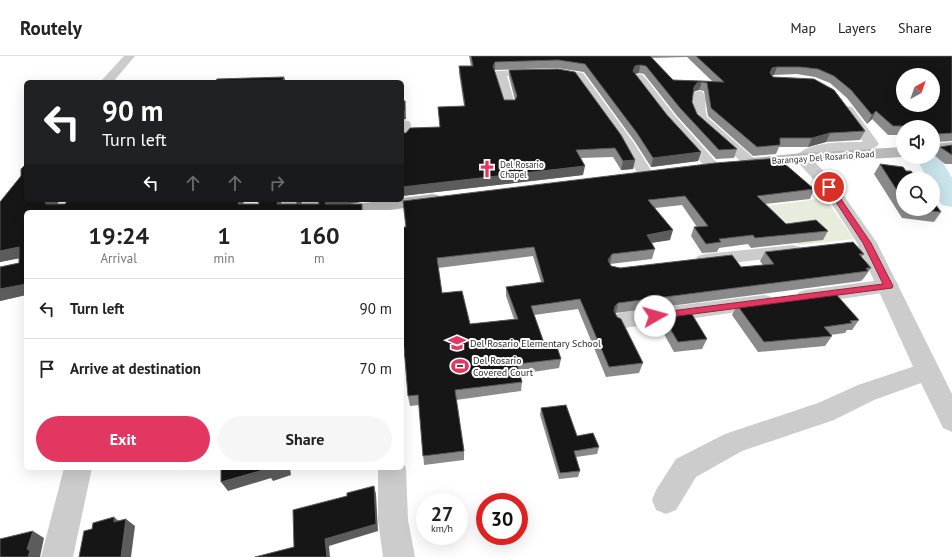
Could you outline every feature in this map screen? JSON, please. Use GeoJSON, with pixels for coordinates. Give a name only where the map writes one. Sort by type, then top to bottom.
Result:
{"type":"FeatureCollection","features":[{"type":"Feature","properties":{"kind":"main road"},"geometry":{"type":"LineString","coordinates":[[940,148],[952,147]]}},
{"type":"Feature","properties":{"kind":"main road","name":"Barangay Del Rosario Road"},"geometry":{"type":"LineString","coordinates":[[690,169],[802,158],[896,152]]}},
{"type":"Feature","properties":{"kind":"main road"},"geometry":{"type":"LineString","coordinates":[[353,210],[444,198]]}},
{"type":"Feature","properties":{"kind":"street"},"geometry":{"type":"LineString","coordinates":[[108,80],[130,56]]}},
{"type":"Feature","properties":{"kind":"street"},"geometry":{"type":"LineString","coordinates":[[509,104],[500,73],[557,72],[579,75],[627,143],[646,175]]}},
{"type":"Feature","properties":{"kind":"street"},"geometry":{"type":"LineString","coordinates":[[639,78],[675,125],[712,166]]}},
{"type":"Feature","properties":{"kind":"street"},"geometry":{"type":"LineString","coordinates":[[699,95],[698,110],[701,119],[751,163]]}},
{"type":"Feature","properties":{"kind":"street"},"geometry":{"type":"LineString","coordinates":[[839,99],[872,144],[866,146],[819,149],[808,152],[802,158],[829,187],[867,243],[889,286],[927,371],[952,420]]}},
{"type":"Feature","properties":{"kind":"street"},"geometry":{"type":"LineString","coordinates":[[844,246],[867,243]]}},
{"type":"Feature","properties":{"kind":"street"},"geometry":{"type":"LineString","coordinates":[[687,262],[812,249]]}},
{"type":"Feature","properties":{"kind":"street"},"geometry":{"type":"LineString","coordinates":[[624,320],[889,286]]}},
{"type":"Feature","properties":{"kind":"street"},"geometry":{"type":"LineString","coordinates":[[666,500],[686,468],[734,442],[825,412],[867,392],[927,371]]}},
{"type":"Feature","properties":{"kind":"street"},"geometry":{"type":"LineString","coordinates":[[57,557],[78,470]]}},
{"type":"Feature","properties":{"kind":"street"},"geometry":{"type":"LineString","coordinates":[[392,471],[393,520],[399,557]]}},
{"type":"Feature","properties":{"kind":"shaded area"},"geometry":{"type":"Polygon","coordinates":[[[825,198],[854,239],[798,245],[759,207],[825,198]]]}},
{"type":"Feature","properties":{"kind":"building"},"geometry":{"type":"Polygon","coordinates":[[[471,56],[650,56],[673,80],[724,82],[696,56],[952,56],[952,133],[940,134],[940,120],[896,120],[896,126],[893,126],[876,111],[872,115],[851,90],[834,76],[818,69],[777,67],[772,68],[770,73],[773,77],[814,79],[834,90],[865,131],[830,133],[812,138],[780,138],[780,145],[757,147],[711,108],[707,83],[697,83],[694,87],[692,102],[697,114],[737,149],[719,150],[680,108],[646,66],[635,66],[633,71],[667,115],[701,152],[653,158],[637,133],[585,64],[558,60],[495,62],[493,66],[504,100],[515,100],[517,96],[509,70],[558,69],[575,72],[621,135],[635,160],[623,161],[615,148],[576,150],[585,166],[404,187],[404,133],[406,133],[410,128],[440,127],[438,107],[465,106],[459,66],[473,66],[471,56]]]}},
{"type":"Feature","properties":{"kind":"building"},"geometry":{"type":"Polygon","coordinates":[[[284,77],[283,80],[216,80],[284,77]]]}},
{"type":"Feature","properties":{"kind":"building"},"geometry":{"type":"Polygon","coordinates":[[[952,145],[952,155],[940,147],[952,145]]]}},
{"type":"Feature","properties":{"kind":"building"},"geometry":{"type":"Polygon","coordinates":[[[778,158],[814,189],[757,196],[786,224],[816,220],[828,231],[755,238],[753,235],[719,239],[721,242],[706,244],[694,227],[708,226],[685,196],[648,200],[673,230],[647,235],[655,249],[612,254],[608,260],[611,266],[620,268],[732,255],[741,267],[774,264],[765,252],[853,242],[864,254],[859,254],[871,268],[866,268],[868,271],[618,303],[615,306],[614,311],[617,317],[621,319],[643,363],[609,367],[580,299],[531,306],[544,343],[555,341],[561,359],[517,364],[522,382],[455,390],[464,451],[423,456],[418,395],[408,396],[404,347],[404,227],[406,227],[404,201],[715,163],[778,158]],[[534,247],[437,258],[442,293],[462,291],[470,324],[518,319],[506,287],[544,282],[534,247]]]}},
{"type":"Feature","properties":{"kind":"building"},"geometry":{"type":"Polygon","coordinates":[[[880,164],[903,167],[906,171],[912,172],[896,172],[896,189],[880,164]]]}},
{"type":"Feature","properties":{"kind":"building"},"geometry":{"type":"Polygon","coordinates":[[[24,166],[24,202],[65,204],[66,202],[238,202],[238,204],[259,204],[258,202],[278,202],[277,204],[297,204],[298,202],[298,204],[319,204],[318,202],[326,202],[325,204],[362,204],[362,210],[24,210],[24,284],[0,289],[0,267],[19,263],[19,247],[0,251],[0,202],[21,176],[21,169],[24,166]]]}},
{"type":"Feature","properties":{"kind":"building"},"geometry":{"type":"Polygon","coordinates":[[[834,292],[859,320],[850,321],[852,323],[824,327],[832,336],[764,342],[737,305],[834,292]]]}},
{"type":"Feature","properties":{"kind":"building"},"geometry":{"type":"Polygon","coordinates":[[[690,311],[707,339],[678,342],[662,315],[690,311]]]}},
{"type":"Feature","properties":{"kind":"building"},"geometry":{"type":"Polygon","coordinates":[[[566,405],[577,436],[593,433],[599,447],[574,451],[580,471],[560,473],[541,408],[566,405]]]}},
{"type":"Feature","properties":{"kind":"building"},"geometry":{"type":"Polygon","coordinates":[[[221,470],[263,470],[221,482],[221,470]]]}},
{"type":"Feature","properties":{"kind":"building"},"geometry":{"type":"Polygon","coordinates":[[[374,486],[376,524],[325,539],[327,557],[255,557],[294,547],[293,510],[347,496],[347,493],[374,486]]]}},
{"type":"Feature","properties":{"kind":"building"},"geometry":{"type":"Polygon","coordinates":[[[114,517],[114,522],[126,519],[121,557],[79,557],[84,531],[92,529],[93,523],[114,517]]]}},
{"type":"Feature","properties":{"kind":"building"},"geometry":{"type":"Polygon","coordinates":[[[33,531],[27,549],[30,551],[28,557],[0,557],[0,539],[33,531]]]}},
{"type":"Feature","properties":{"kind":"waterway"},"geometry":{"type":"LineString","coordinates":[[932,164],[952,199]]}},
{"type":"Feature","properties":{"kind":"place","name":"Del Rosario Chapel"},"geometry":{"type":"Point","coordinates":[487,169]}},
{"type":"Feature","properties":{"kind":"place","name":"Del Rosario Elementary School"},"geometry":{"type":"Point","coordinates":[457,343]}},
{"type":"Feature","properties":{"kind":"place","name":"Del Rosario Covered Court"},"geometry":{"type":"Point","coordinates":[460,366]}},
{"type":"Feature","properties":{"kind":"route"},"geometry":{"type":"LineString","coordinates":[[655,316],[889,286],[867,243],[829,187]]}}]}
